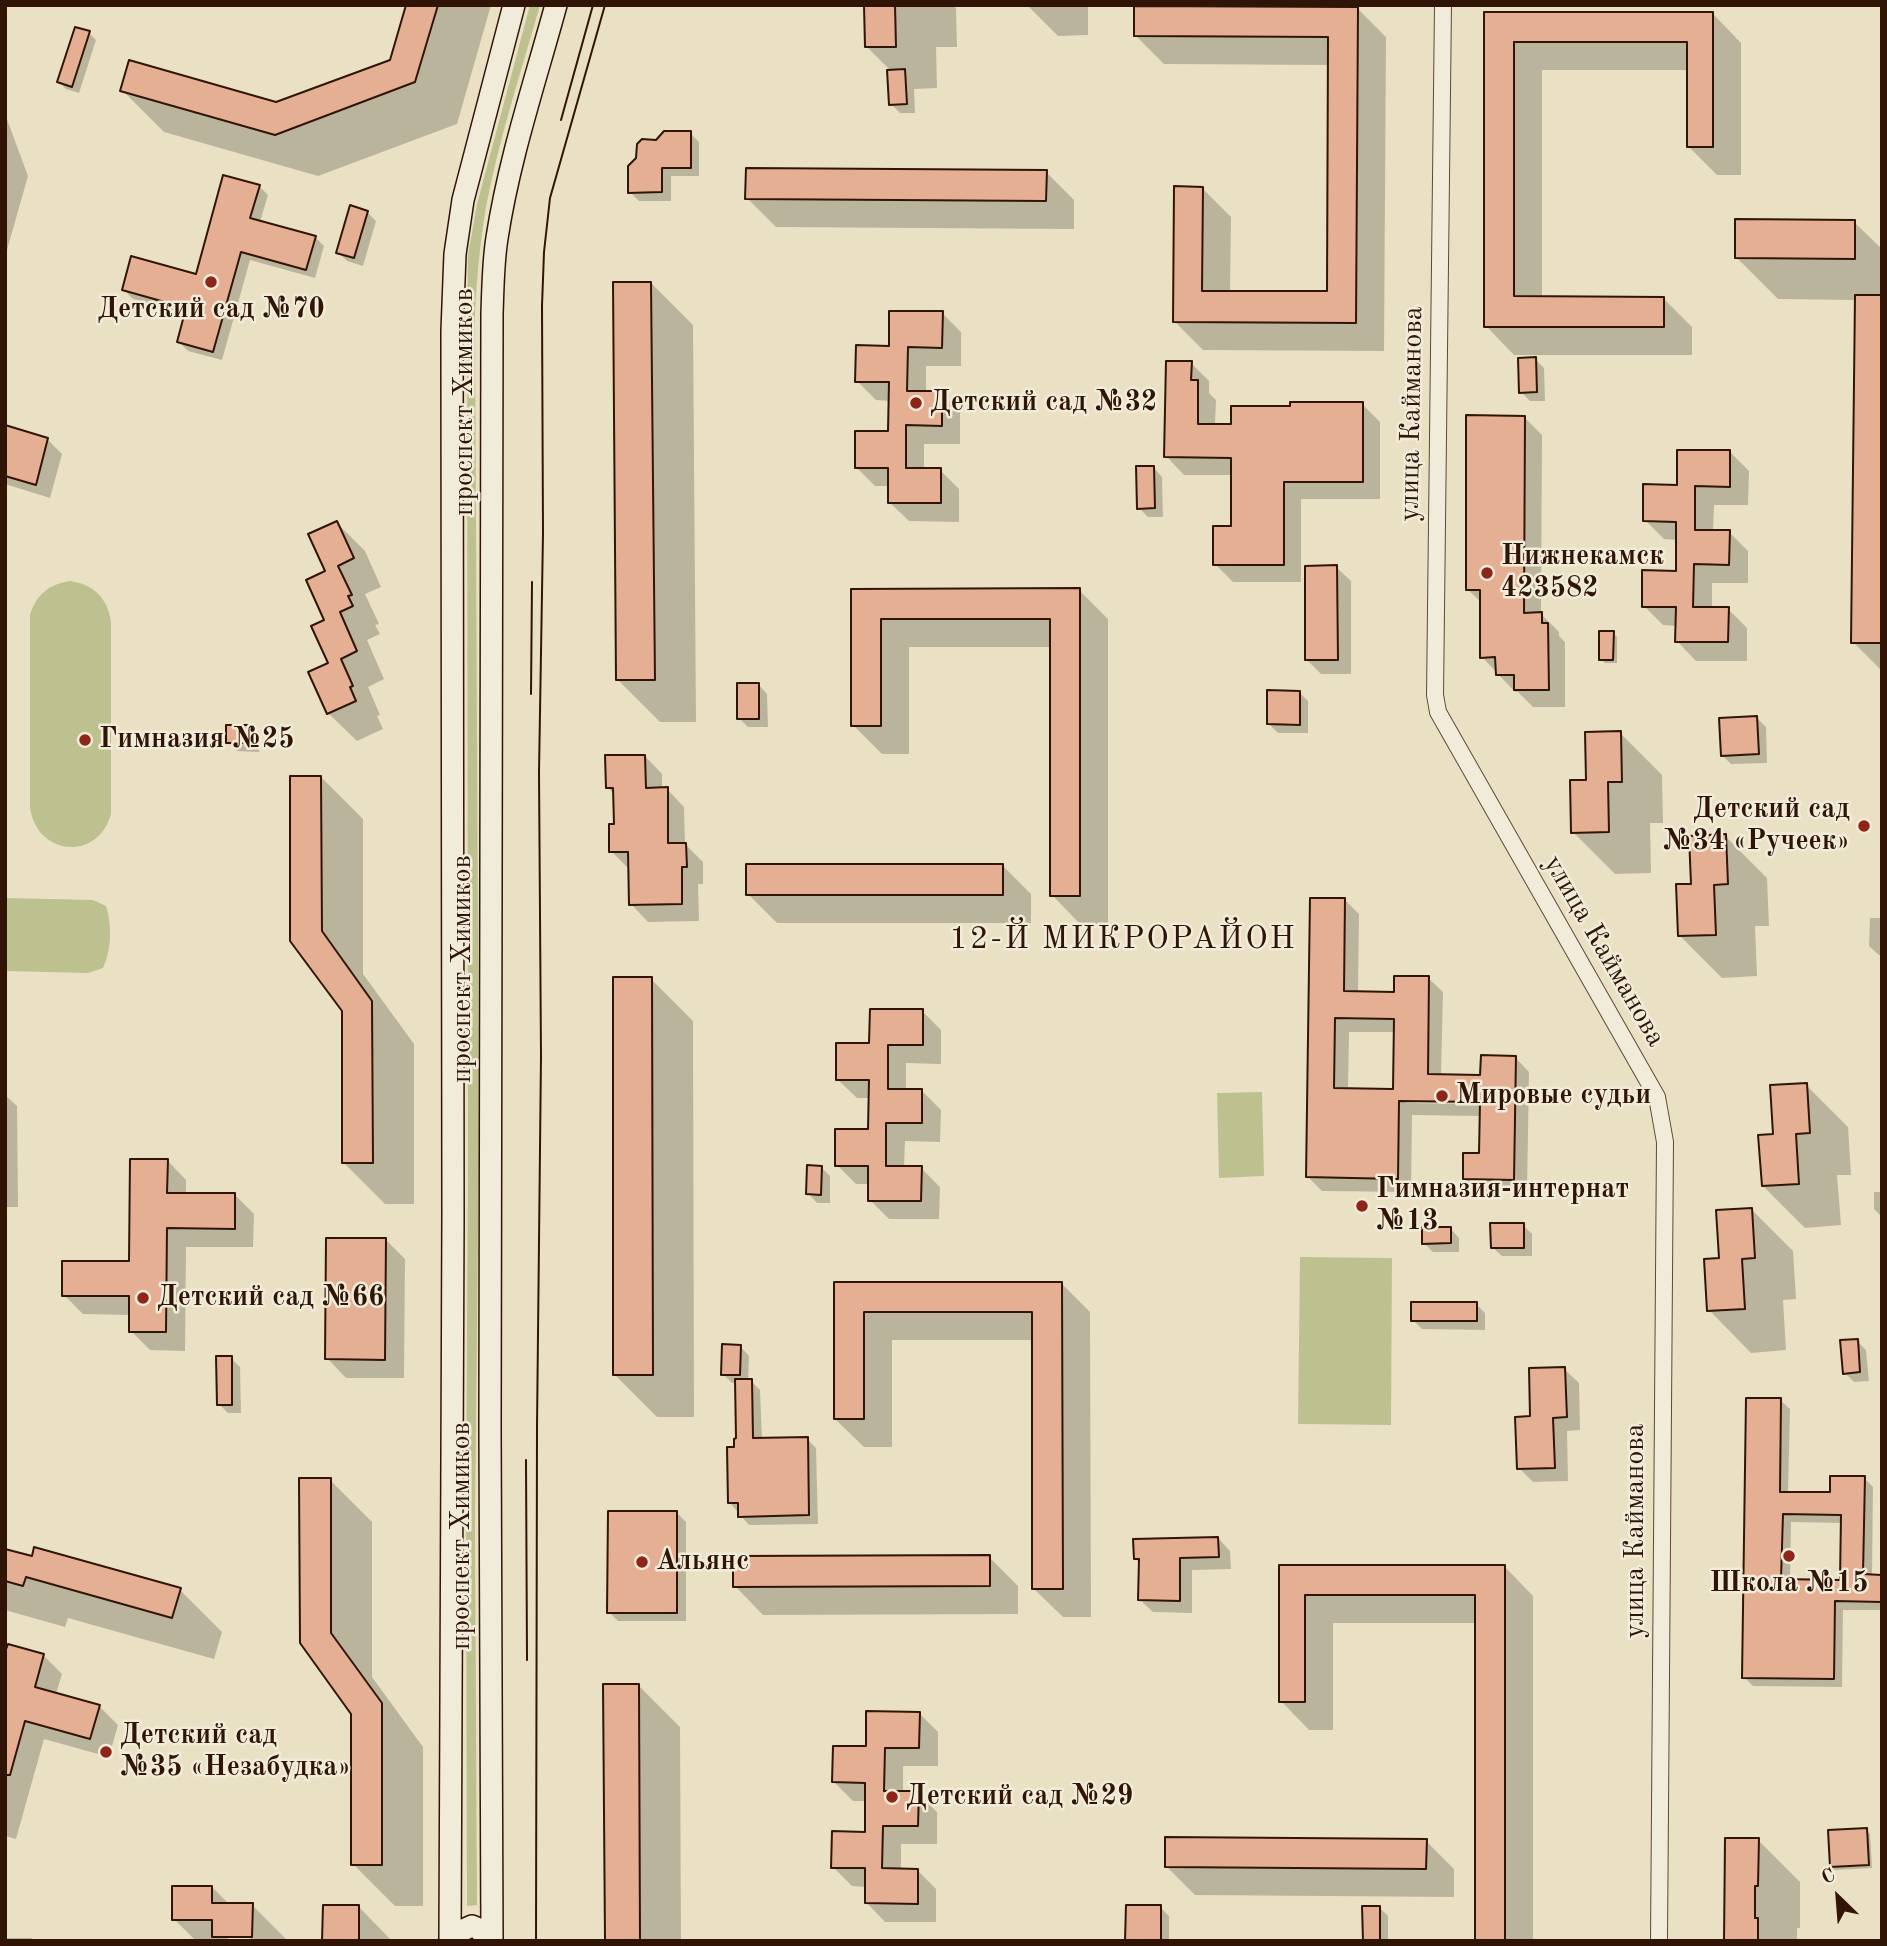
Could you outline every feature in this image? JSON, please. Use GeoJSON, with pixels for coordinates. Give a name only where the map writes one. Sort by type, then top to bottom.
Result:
{"type":"FeatureCollection","features":[{"type":"Feature","properties":{"kind":"main road","name":"проспект Химиков"},"geometry":{"type":"LineString","coordinates":[[452,1941],[453,277],[463,200],[514,5]]}},
{"type":"Feature","properties":{"kind":"main road","name":"проспект Химиков"},"geometry":{"type":"LineString","coordinates":[[492,1941],[492,313],[494,259],[509,176],[556,5]]}},
{"type":"Feature","properties":{"kind":"main road"},"geometry":{"type":"LineString","coordinates":[[452,1941],[461,1931],[471,1926],[481,1930],[486,1941]]}},
{"type":"Feature","properties":{"kind":"street","name":"улица Кайманова"},"geometry":{"type":"LineString","coordinates":[[1443,5],[1435,695],[1438,712],[1657,1097],[1665,1142],[1659,1941]]}},
{"type":"Feature","properties":{"kind":"green space"},"geometry":{"type":"Polygon","coordinates":[[[530,5],[540,5],[491,182],[482,233],[475,313],[479,1144],[475,1525],[477,1905],[467,1906],[468,255],[477,204],[530,5]]]}},
{"type":"Feature","properties":{"kind":"green space"},"geometry":{"type":"Polygon","coordinates":[[[70,581],[86,585],[103,599],[111,622],[111,814],[104,829],[94,840],[81,846],[68,847],[43,836],[30,807],[30,615],[44,592],[70,581]]]}},
{"type":"Feature","properties":{"kind":"green space"},"geometry":{"type":"Polygon","coordinates":[[[5,898],[93,900],[106,906],[110,937],[103,968],[88,973],[5,971],[5,898]]]}},
{"type":"Feature","properties":{"kind":"green space"},"geometry":{"type":"Polygon","coordinates":[[[1262,1092],[1264,1176],[1219,1178],[1217,1093],[1262,1092]]]}},
{"type":"Feature","properties":{"kind":"green space"},"geometry":{"type":"Polygon","coordinates":[[[1300,1257],[1392,1258],[1391,1425],[1298,1424],[1300,1257]]]}},
{"type":"Feature","properties":{"kind":"building"},"geometry":{"type":"Polygon","coordinates":[[[406,5],[438,5],[415,82],[275,135],[120,91],[129,60],[276,102],[390,60],[406,5]]]}},
{"type":"Feature","properties":{"kind":"building"},"geometry":{"type":"Polygon","coordinates":[[[864,5],[895,5],[896,47],[865,47],[864,5]]]}},
{"type":"Feature","properties":{"kind":"building"},"geometry":{"type":"Polygon","coordinates":[[[1134,6],[1358,7],[1356,323],[1173,322],[1174,186],[1203,187],[1202,291],[1327,291],[1328,37],[1134,36],[1134,6]]]}},
{"type":"Feature","properties":{"kind":"building"},"geometry":{"type":"Polygon","coordinates":[[[1484,12],[1713,12],[1713,147],[1687,147],[1687,42],[1514,42],[1514,296],[1664,297],[1664,327],[1484,327],[1484,12]]]}},
{"type":"Feature","properties":{"kind":"building"},"geometry":{"type":"Polygon","coordinates":[[[75,27],[90,31],[72,87],[57,82],[75,27]]]}},
{"type":"Feature","properties":{"kind":"building"},"geometry":{"type":"Polygon","coordinates":[[[905,69],[907,104],[889,105],[887,70],[905,69]]]}},
{"type":"Feature","properties":{"kind":"building"},"geometry":{"type":"Polygon","coordinates":[[[664,131],[691,131],[691,168],[662,168],[662,192],[628,193],[628,166],[636,158],[637,144],[642,139],[656,140],[664,131]]]}},
{"type":"Feature","properties":{"kind":"building"},"geometry":{"type":"Polygon","coordinates":[[[746,168],[1047,170],[1046,201],[745,199],[746,168]]]}},
{"type":"Feature","properties":{"kind":"building"},"geometry":{"type":"Polygon","coordinates":[[[223,175],[260,185],[250,218],[316,236],[306,270],[241,252],[213,352],[177,342],[186,308],[122,290],[131,256],[196,274],[223,175]]]}},
{"type":"Feature","properties":{"kind":"building"},"geometry":{"type":"Polygon","coordinates":[[[350,205],[368,211],[354,258],[336,253],[350,205]]]}},
{"type":"Feature","properties":{"kind":"building"},"geometry":{"type":"Polygon","coordinates":[[[1735,219],[1855,220],[1855,259],[1735,258],[1735,219]]]}},
{"type":"Feature","properties":{"kind":"building"},"geometry":{"type":"Polygon","coordinates":[[[613,282],[651,282],[655,680],[616,680],[613,282]]]}},
{"type":"Feature","properties":{"kind":"building"},"geometry":{"type":"Polygon","coordinates":[[[1855,295],[1882,295],[1881,643],[1851,643],[1855,295]]]}},
{"type":"Feature","properties":{"kind":"building"},"geometry":{"type":"Polygon","coordinates":[[[889,311],[943,311],[942,348],[908,347],[907,391],[942,391],[942,426],[906,425],[906,468],[941,468],[941,503],[888,503],[888,468],[855,468],[855,431],[888,431],[889,382],[855,382],[856,345],[889,346],[889,311]]]}},
{"type":"Feature","properties":{"kind":"building"},"geometry":{"type":"Polygon","coordinates":[[[1536,357],[1537,392],[1519,393],[1518,358],[1536,357]]]}},
{"type":"Feature","properties":{"kind":"building"},"geometry":{"type":"Polygon","coordinates":[[[1166,361],[1192,361],[1191,380],[1198,380],[1198,424],[1231,424],[1231,406],[1290,406],[1290,402],[1363,402],[1363,482],[1284,482],[1284,565],[1213,565],[1213,526],[1231,526],[1231,458],[1164,457],[1166,361]]]}},
{"type":"Feature","properties":{"kind":"building"},"geometry":{"type":"Polygon","coordinates":[[[1466,415],[1525,416],[1524,613],[1542,612],[1542,623],[1548,623],[1549,690],[1514,690],[1514,675],[1496,675],[1495,657],[1480,658],[1480,590],[1466,590],[1466,415]]]}},
{"type":"Feature","properties":{"kind":"building"},"geometry":{"type":"Polygon","coordinates":[[[5,425],[48,438],[36,485],[5,476],[5,425]]]}},
{"type":"Feature","properties":{"kind":"building"},"geometry":{"type":"Polygon","coordinates":[[[1677,450],[1730,450],[1730,487],[1695,486],[1695,530],[1730,530],[1729,565],[1694,564],[1693,607],[1729,607],[1728,642],[1675,642],[1676,607],[1642,607],[1642,570],[1676,571],[1676,522],[1643,521],[1643,484],[1677,485],[1677,450]]]}},
{"type":"Feature","properties":{"kind":"building"},"geometry":{"type":"Polygon","coordinates":[[[1136,466],[1154,466],[1155,508],[1137,509],[1136,466]]]}},
{"type":"Feature","properties":{"kind":"building"},"geometry":{"type":"Polygon","coordinates":[[[337,521],[354,558],[338,566],[352,595],[348,596],[353,606],[340,612],[357,651],[341,659],[353,686],[350,687],[356,701],[327,714],[308,672],[328,663],[311,626],[324,620],[306,580],[325,571],[308,534],[337,521]]]}},
{"type":"Feature","properties":{"kind":"building"},"geometry":{"type":"Polygon","coordinates":[[[1337,565],[1338,660],[1305,660],[1305,566],[1337,565]]]}},
{"type":"Feature","properties":{"kind":"building"},"geometry":{"type":"Polygon","coordinates":[[[1080,588],[1080,896],[1050,896],[1050,619],[881,619],[881,726],[851,726],[851,589],[1080,588]]]}},
{"type":"Feature","properties":{"kind":"building"},"geometry":{"type":"Polygon","coordinates":[[[1599,631],[1614,631],[1613,660],[1599,660],[1599,631]]]}},
{"type":"Feature","properties":{"kind":"building"},"geometry":{"type":"Polygon","coordinates":[[[737,683],[759,683],[759,719],[737,719],[737,683]]]}},
{"type":"Feature","properties":{"kind":"building"},"geometry":{"type":"Polygon","coordinates":[[[1267,690],[1300,691],[1300,725],[1267,724],[1267,690]]]}},
{"type":"Feature","properties":{"kind":"building"},"geometry":{"type":"Polygon","coordinates":[[[1757,716],[1759,754],[1721,756],[1719,718],[1757,716]]]}},
{"type":"Feature","properties":{"kind":"building"},"geometry":{"type":"Polygon","coordinates":[[[226,725],[251,725],[251,743],[226,743],[226,725]]]}},
{"type":"Feature","properties":{"kind":"building"},"geometry":{"type":"Polygon","coordinates":[[[1621,731],[1622,782],[1608,782],[1609,832],[1571,833],[1570,780],[1586,780],[1585,732],[1621,731]]]}},
{"type":"Feature","properties":{"kind":"building"},"geometry":{"type":"Polygon","coordinates":[[[605,755],[645,755],[646,788],[668,787],[668,843],[686,843],[687,867],[682,867],[682,904],[629,905],[628,852],[609,852],[609,824],[614,824],[613,788],[606,788],[605,755]]]}},
{"type":"Feature","properties":{"kind":"building"},"geometry":{"type":"Polygon","coordinates":[[[290,776],[321,776],[322,931],[372,1001],[373,1163],[342,1163],[342,1011],[290,941],[290,776]]]}},
{"type":"Feature","properties":{"kind":"building"},"geometry":{"type":"Polygon","coordinates":[[[1726,834],[1728,884],[1714,885],[1716,935],[1678,936],[1676,884],[1691,884],[1689,836],[1726,834]]]}},
{"type":"Feature","properties":{"kind":"building"},"geometry":{"type":"Polygon","coordinates":[[[746,864],[1003,864],[1003,895],[746,895],[746,864]]]}},
{"type":"Feature","properties":{"kind":"building"},"geometry":{"type":"Polygon","coordinates":[[[1310,898],[1345,898],[1344,991],[1394,992],[1394,976],[1429,976],[1428,1074],[1480,1075],[1481,1055],[1516,1056],[1514,1180],[1463,1179],[1463,1153],[1479,1153],[1480,1102],[1399,1101],[1398,1179],[1306,1177],[1310,898]],[[1335,1018],[1334,1088],[1393,1089],[1394,1019],[1335,1018]]]}},
{"type":"Feature","properties":{"kind":"building"},"geometry":{"type":"Polygon","coordinates":[[[613,977],[652,977],[653,1375],[613,1375],[613,977]]]}},
{"type":"Feature","properties":{"kind":"building"},"geometry":{"type":"Polygon","coordinates":[[[870,1009],[923,1009],[923,1045],[888,1045],[888,1089],[922,1089],[922,1123],[886,1123],[886,1166],[922,1166],[921,1201],[868,1201],[868,1166],[835,1166],[835,1129],[868,1129],[869,1080],[836,1080],[836,1043],[869,1043],[870,1009]]]}},
{"type":"Feature","properties":{"kind":"building"},"geometry":{"type":"Polygon","coordinates":[[[1807,1083],[1810,1133],[1796,1134],[1799,1184],[1762,1186],[1758,1135],[1773,1134],[1770,1085],[1807,1083]]]}},
{"type":"Feature","properties":{"kind":"building"},"geometry":{"type":"Polygon","coordinates":[[[130,1159],[168,1159],[167,1193],[235,1193],[235,1229],[167,1228],[166,1332],[129,1332],[129,1296],[62,1296],[62,1261],[129,1261],[130,1159]]]}},
{"type":"Feature","properties":{"kind":"building"},"geometry":{"type":"Polygon","coordinates":[[[807,1165],[822,1166],[821,1195],[806,1194],[807,1165]]]}},
{"type":"Feature","properties":{"kind":"building"},"geometry":{"type":"Polygon","coordinates":[[[1752,1208],[1755,1258],[1742,1259],[1745,1309],[1707,1311],[1704,1259],[1719,1258],[1716,1210],[1752,1208]]]}},
{"type":"Feature","properties":{"kind":"building"},"geometry":{"type":"Polygon","coordinates":[[[1490,1223],[1524,1223],[1524,1248],[1491,1248],[1490,1223]]]}},
{"type":"Feature","properties":{"kind":"building"},"geometry":{"type":"Polygon","coordinates":[[[1422,1227],[1451,1227],[1451,1243],[1422,1244],[1422,1227]]]}},
{"type":"Feature","properties":{"kind":"building"},"geometry":{"type":"Polygon","coordinates":[[[326,1238],[386,1238],[385,1360],[325,1359],[326,1238]]]}},
{"type":"Feature","properties":{"kind":"building"},"geometry":{"type":"Polygon","coordinates":[[[834,1282],[1062,1282],[1063,1589],[1032,1589],[1032,1312],[864,1312],[864,1419],[834,1419],[834,1282]]]}},
{"type":"Feature","properties":{"kind":"building"},"geometry":{"type":"Polygon","coordinates":[[[1411,1302],[1477,1302],[1477,1321],[1411,1321],[1411,1302]]]}},
{"type":"Feature","properties":{"kind":"building"},"geometry":{"type":"Polygon","coordinates":[[[1858,1339],[1860,1372],[1843,1374],[1840,1340],[1858,1339]]]}},
{"type":"Feature","properties":{"kind":"building"},"geometry":{"type":"Polygon","coordinates":[[[722,1344],[741,1345],[740,1375],[721,1375],[722,1344]]]}},
{"type":"Feature","properties":{"kind":"building"},"geometry":{"type":"Polygon","coordinates":[[[216,1356],[232,1356],[232,1405],[217,1405],[216,1356]]]}},
{"type":"Feature","properties":{"kind":"building"},"geometry":{"type":"Polygon","coordinates":[[[1565,1367],[1567,1417],[1553,1418],[1555,1468],[1517,1469],[1515,1417],[1530,1416],[1529,1368],[1565,1367]]]}},
{"type":"Feature","properties":{"kind":"building"},"geometry":{"type":"Polygon","coordinates":[[[735,1379],[752,1379],[753,1438],[808,1437],[809,1515],[738,1517],[738,1503],[728,1503],[727,1447],[734,1447],[736,1438],[735,1379]]]}},
{"type":"Feature","properties":{"kind":"building"},"geometry":{"type":"Polygon","coordinates":[[[1746,1398],[1781,1398],[1780,1492],[1830,1492],[1830,1476],[1865,1476],[1863,1574],[1882,1575],[1882,1602],[1835,1601],[1834,1679],[1742,1678],[1746,1398]],[[1783,1514],[1781,1579],[1840,1580],[1841,1515],[1783,1514]]]}},
{"type":"Feature","properties":{"kind":"building"},"geometry":{"type":"Polygon","coordinates":[[[299,1478],[331,1478],[331,1633],[382,1703],[382,1865],[351,1865],[351,1714],[300,1643],[299,1478]]]}},
{"type":"Feature","properties":{"kind":"building","name":"Альянс"},"geometry":{"type":"Polygon","coordinates":[[[608,1511],[677,1511],[677,1613],[607,1613],[608,1511]]]}},
{"type":"Feature","properties":{"kind":"building"},"geometry":{"type":"Polygon","coordinates":[[[1218,1537],[1219,1557],[1180,1558],[1180,1601],[1138,1600],[1139,1559],[1134,1559],[1133,1539],[1218,1537]]]}},
{"type":"Feature","properties":{"kind":"building"},"geometry":{"type":"Polygon","coordinates":[[[34,1547],[181,1588],[172,1618],[26,1577],[23,1586],[5,1581],[5,1549],[32,1556],[34,1547]]]}},
{"type":"Feature","properties":{"kind":"building"},"geometry":{"type":"Polygon","coordinates":[[[990,1555],[990,1586],[733,1587],[733,1556],[990,1555]]]}},
{"type":"Feature","properties":{"kind":"building"},"geometry":{"type":"Polygon","coordinates":[[[1279,1565],[1505,1565],[1505,1941],[1475,1941],[1475,1595],[1305,1595],[1305,1702],[1279,1702],[1279,1565]]]}},
{"type":"Feature","properties":{"kind":"building"},"geometry":{"type":"Polygon","coordinates":[[[8,1644],[44,1654],[35,1687],[100,1705],[90,1739],[25,1721],[10,1775],[5,1775],[5,1652],[8,1644]]]}},
{"type":"Feature","properties":{"kind":"building"},"geometry":{"type":"Polygon","coordinates":[[[603,1684],[639,1684],[640,1941],[605,1941],[603,1684]]]}},
{"type":"Feature","properties":{"kind":"building"},"geometry":{"type":"Polygon","coordinates":[[[866,1711],[920,1712],[919,1748],[885,1748],[884,1791],[919,1791],[918,1826],[883,1826],[882,1868],[918,1869],[918,1904],[865,1903],[865,1868],[831,1868],[832,1831],[865,1832],[865,1783],[832,1782],[833,1746],[866,1746],[866,1711]]]}},
{"type":"Feature","properties":{"kind":"building"},"geometry":{"type":"Polygon","coordinates":[[[1867,1828],[1869,1865],[1830,1867],[1828,1830],[1867,1828]]]}},
{"type":"Feature","properties":{"kind":"building"},"geometry":{"type":"Polygon","coordinates":[[[1165,1837],[1427,1839],[1426,1869],[1165,1867],[1165,1837]]]}},
{"type":"Feature","properties":{"kind":"building"},"geometry":{"type":"Polygon","coordinates":[[[1725,1838],[1759,1838],[1758,1886],[1755,1886],[1758,1941],[1724,1941],[1725,1838]]]}},
{"type":"Feature","properties":{"kind":"building"},"geometry":{"type":"Polygon","coordinates":[[[172,1886],[212,1886],[212,1903],[253,1903],[252,1937],[212,1937],[212,1920],[172,1920],[172,1886]]]}},
{"type":"Feature","properties":{"kind":"building"},"geometry":{"type":"Polygon","coordinates":[[[323,1905],[359,1905],[359,1941],[322,1941],[323,1905]]]}},
{"type":"Feature","properties":{"kind":"building"},"geometry":{"type":"Polygon","coordinates":[[[1126,1905],[1161,1905],[1161,1941],[1125,1941],[1126,1905]]]}},
{"type":"Feature","properties":{"kind":"building"},"geometry":{"type":"Polygon","coordinates":[[[1362,1906],[1380,1906],[1380,1941],[1363,1941],[1362,1906]]]}},
{"type":"Feature","properties":{"kind":"tram line"},"geometry":{"type":"LineString","coordinates":[[561,120],[593,5]]}},
{"type":"Feature","properties":{"kind":"tram line"},"geometry":{"type":"LineString","coordinates":[[536,1941],[542,306],[550,198],[605,5]]}},
{"type":"Feature","properties":{"kind":"tram line"},"geometry":{"type":"LineString","coordinates":[[531,694],[532,582]]}},
{"type":"Feature","properties":{"kind":"tram line"},"geometry":{"type":"LineString","coordinates":[[526,1460],[527,1660]]}},
{"type":"Feature","properties":{"kind":"place","name":"Детский сад №70"},"geometry":{"type":"Point","coordinates":[211,282]}},
{"type":"Feature","properties":{"kind":"place","name":"Детский сад №32"},"geometry":{"type":"Point","coordinates":[916,403]}},
{"type":"Feature","properties":{"kind":"place","name":"Нижнекамск 423582"},"geometry":{"type":"Point","coordinates":[1487,573]}},
{"type":"Feature","properties":{"kind":"place","name":"Гимназия №25"},"geometry":{"type":"Point","coordinates":[85,740]}},
{"type":"Feature","properties":{"kind":"place","name":"Детский сад №34 «Ручеек»"},"geometry":{"type":"Point","coordinates":[1864,826]}},
{"type":"Feature","properties":{"kind":"place","name":"Мировые судьи"},"geometry":{"type":"Point","coordinates":[1442,1096]}},
{"type":"Feature","properties":{"kind":"place","name":"Гимназия-интернат №13"},"geometry":{"type":"Point","coordinates":[1362,1206]}},
{"type":"Feature","properties":{"kind":"place","name":"Детский сад №66"},"geometry":{"type":"Point","coordinates":[143,1298]}},
{"type":"Feature","properties":{"kind":"place","name":"Школа №15"},"geometry":{"type":"Point","coordinates":[1789,1556]}},
{"type":"Feature","properties":{"kind":"place","name":"Альянс"},"geometry":{"type":"Point","coordinates":[642,1562]}},
{"type":"Feature","properties":{"kind":"place","name":"Детский сад №35 «Незабудка»"},"geometry":{"type":"Point","coordinates":[106,1752]}},
{"type":"Feature","properties":{"kind":"place","name":"Детский сад №29"},"geometry":{"type":"Point","coordinates":[892,1797]}},
{"type":"Feature","properties":{"kind":"district","name":"12-Й МИКРОРАЙОН"},"geometry":{"type":"Point","coordinates":[1123,940]}}]}
